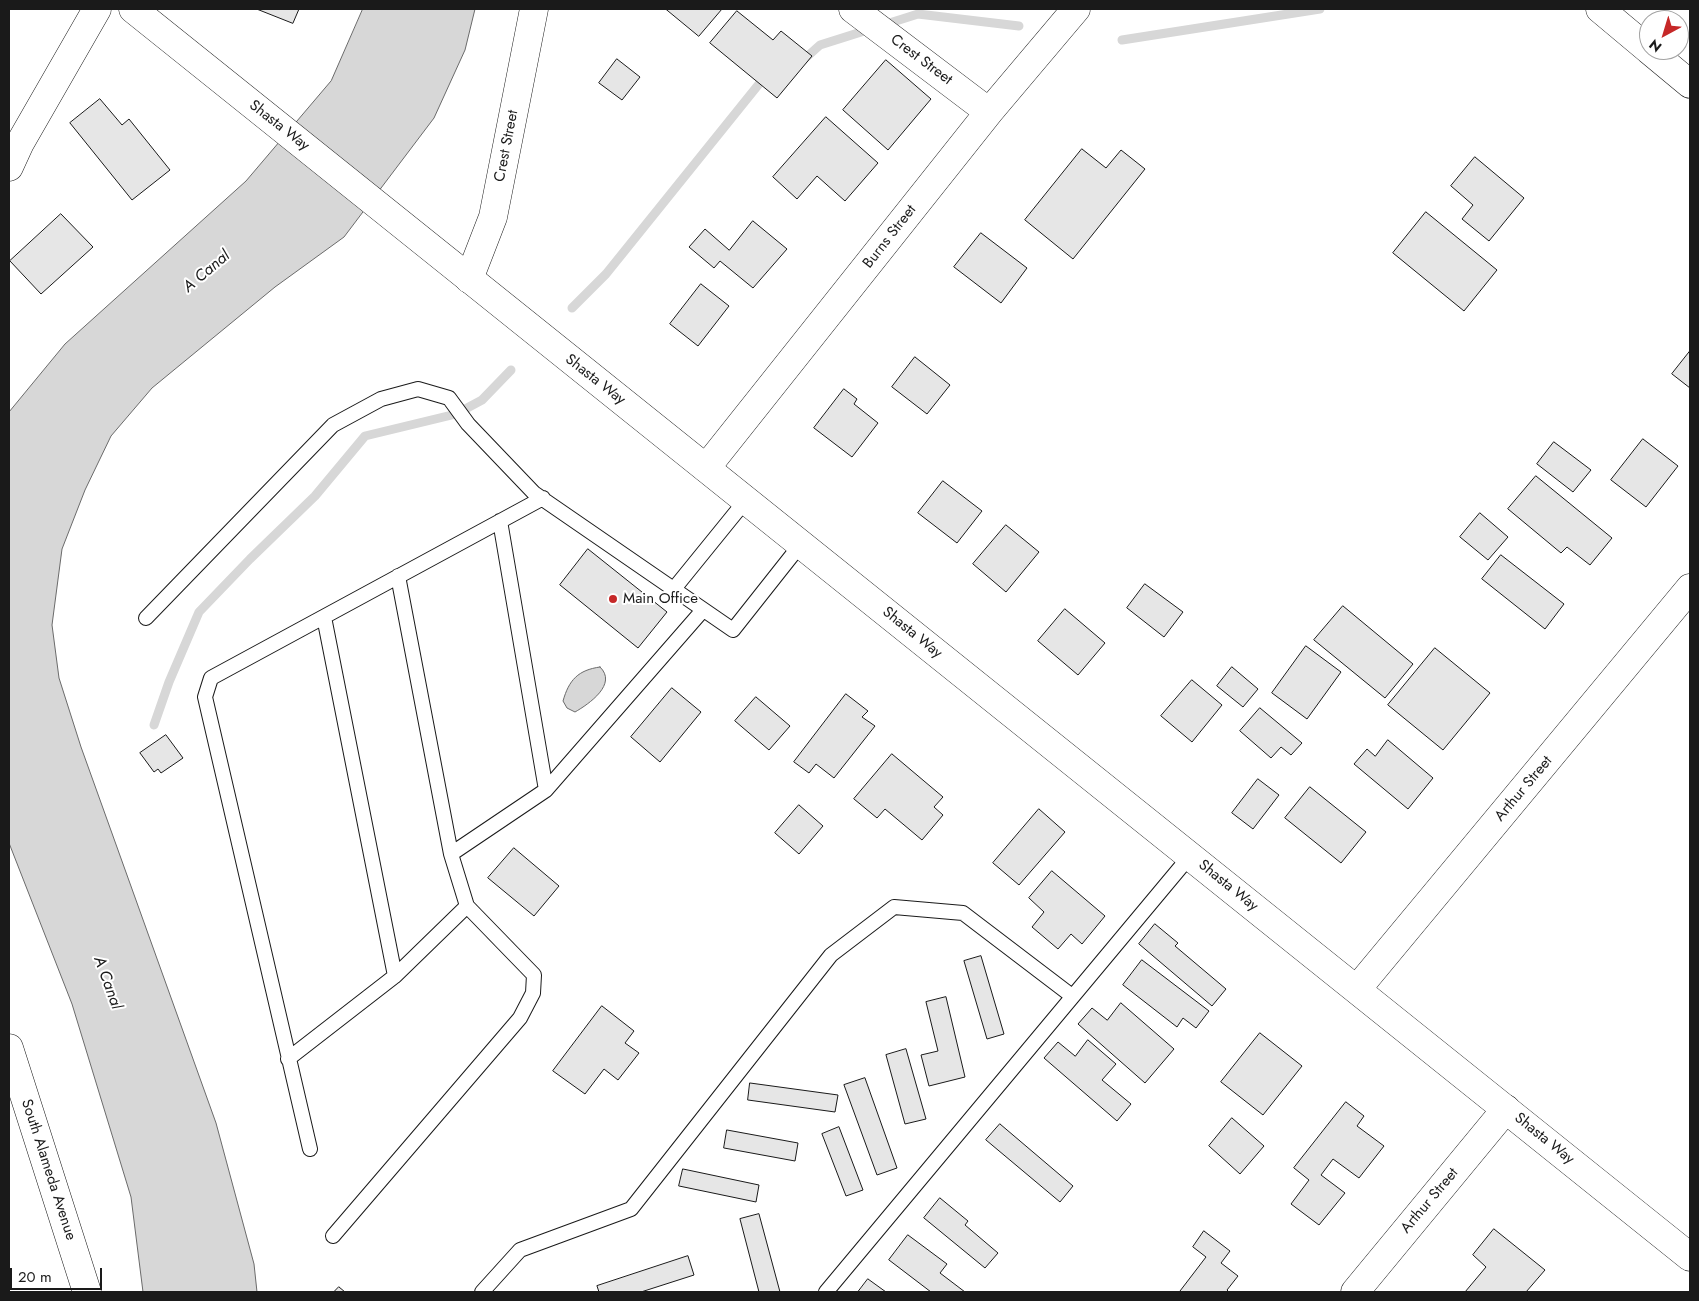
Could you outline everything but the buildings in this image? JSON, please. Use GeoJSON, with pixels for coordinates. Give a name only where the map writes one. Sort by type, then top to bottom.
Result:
{"type":"FeatureCollection","features":[{"type":"Feature","properties":{"kind":"street"},"geometry":{"type":"LineString","coordinates":[[9,167],[20,143],[97,9]]}},
{"type":"Feature","properties":{"kind":"street","name":"Shasta Way"},"geometry":{"type":"LineString","coordinates":[[133,9],[1690,1256]]}},
{"type":"Feature","properties":{"kind":"street","name":"Crest Street"},"geometry":{"type":"LineString","coordinates":[[469,279],[493,217],[534,9]]}},
{"type":"Feature","properties":{"kind":"street","name":"Crest Street"},"geometry":{"type":"LineString","coordinates":[[853,9],[989,112]]}},
{"type":"Feature","properties":{"kind":"street","name":"Burns Street"},"geometry":{"type":"LineString","coordinates":[[706,468],[989,112],[1076,9]]}},
{"type":"Feature","properties":{"kind":"street"},"geometry":{"type":"LineString","coordinates":[[1600,9],[1639,42]]}},
{"type":"Feature","properties":{"kind":"street"},"geometry":{"type":"LineString","coordinates":[[1661,60],[1690,84]]}},
{"type":"Feature","properties":{"kind":"street","name":"Arthur Street"},"geometry":{"type":"LineString","coordinates":[[1357,989],[1690,588]]}},
{"type":"Feature","properties":{"kind":"street","name":"South Alameda Avenue"},"geometry":{"type":"LineString","coordinates":[[9,1048],[87,1292]]}},
{"type":"Feature","properties":{"kind":"street","name":"Arthur Street"},"geometry":{"type":"LineString","coordinates":[[1355,1292],[1506,1109]]}},
{"type":"Feature","properties":{"kind":"lane"},"geometry":{"type":"LineString","coordinates":[[146,618],[333,425],[381,400],[418,389],[448,398],[468,424],[534,493],[733,630],[801,544]]}},
{"type":"Feature","properties":{"kind":"lane"},"geometry":{"type":"LineString","coordinates":[[310,1149],[205,697],[211,678],[543,498]]}},
{"type":"Feature","properties":{"kind":"lane"},"geometry":{"type":"LineString","coordinates":[[673,590],[746,500]]}},
{"type":"Feature","properties":{"kind":"lane"},"geometry":{"type":"LineString","coordinates":[[500,521],[546,790]]}},
{"type":"Feature","properties":{"kind":"lane"},"geometry":{"type":"LineString","coordinates":[[333,1236],[520,1018],[532,993],[534,975],[467,906],[451,854],[398,576]]}},
{"type":"Feature","properties":{"kind":"lane"},"geometry":{"type":"LineString","coordinates":[[451,854],[546,790],[703,610]]}},
{"type":"Feature","properties":{"kind":"lane"},"geometry":{"type":"LineString","coordinates":[[324,617],[395,976]]}},
{"type":"Feature","properties":{"kind":"lane"},"geometry":{"type":"LineString","coordinates":[[826,1292],[1190,856]]}},
{"type":"Feature","properties":{"kind":"lane"},"geometry":{"type":"LineString","coordinates":[[288,1059],[395,976],[467,906]]}},
{"type":"Feature","properties":{"kind":"lane"},"geometry":{"type":"LineString","coordinates":[[482,1292],[520,1250],[631,1209],[831,956],[894,907],[963,913],[1072,996]]}},
{"type":"Feature","properties":{"kind":"water","name":"A Canal"},"geometry":{"type":"Polygon","coordinates":[[[363,9],[475,9],[465,50],[434,118],[344,237],[275,287],[152,388],[111,436],[85,490],[62,549],[52,625],[59,678],[81,747],[216,1123],[254,1264],[257,1292],[143,1292],[131,1197],[72,1004],[9,843],[9,412],[65,344],[246,181],[331,81],[363,9]]]}},
{"type":"Feature","properties":{"kind":"water"},"geometry":{"type":"Polygon","coordinates":[[[600,667],[605,673],[606,680],[600,693],[575,712],[567,708],[563,701],[568,687],[576,677],[592,668],[600,667]]]}},
{"type":"Feature","properties":{"kind":"waterway"},"geometry":{"type":"LineString","coordinates":[[1122,40],[1320,9]]}},
{"type":"Feature","properties":{"kind":"waterway"},"geometry":{"type":"LineString","coordinates":[[801,62],[820,45],[918,14],[1019,26]]}},
{"type":"Feature","properties":{"kind":"waterway"},"geometry":{"type":"LineString","coordinates":[[572,308],[606,274],[763,79],[767,78]]}},
{"type":"Feature","properties":{"kind":"waterway"},"geometry":{"type":"LineString","coordinates":[[154,725],[169,682],[199,612],[315,496],[365,436],[456,414],[482,400],[511,370]]}},
{"type":"Feature","properties":{"kind":"place","name":"Main Office"},"geometry":{"type":"Point","coordinates":[613,599]}}]}
